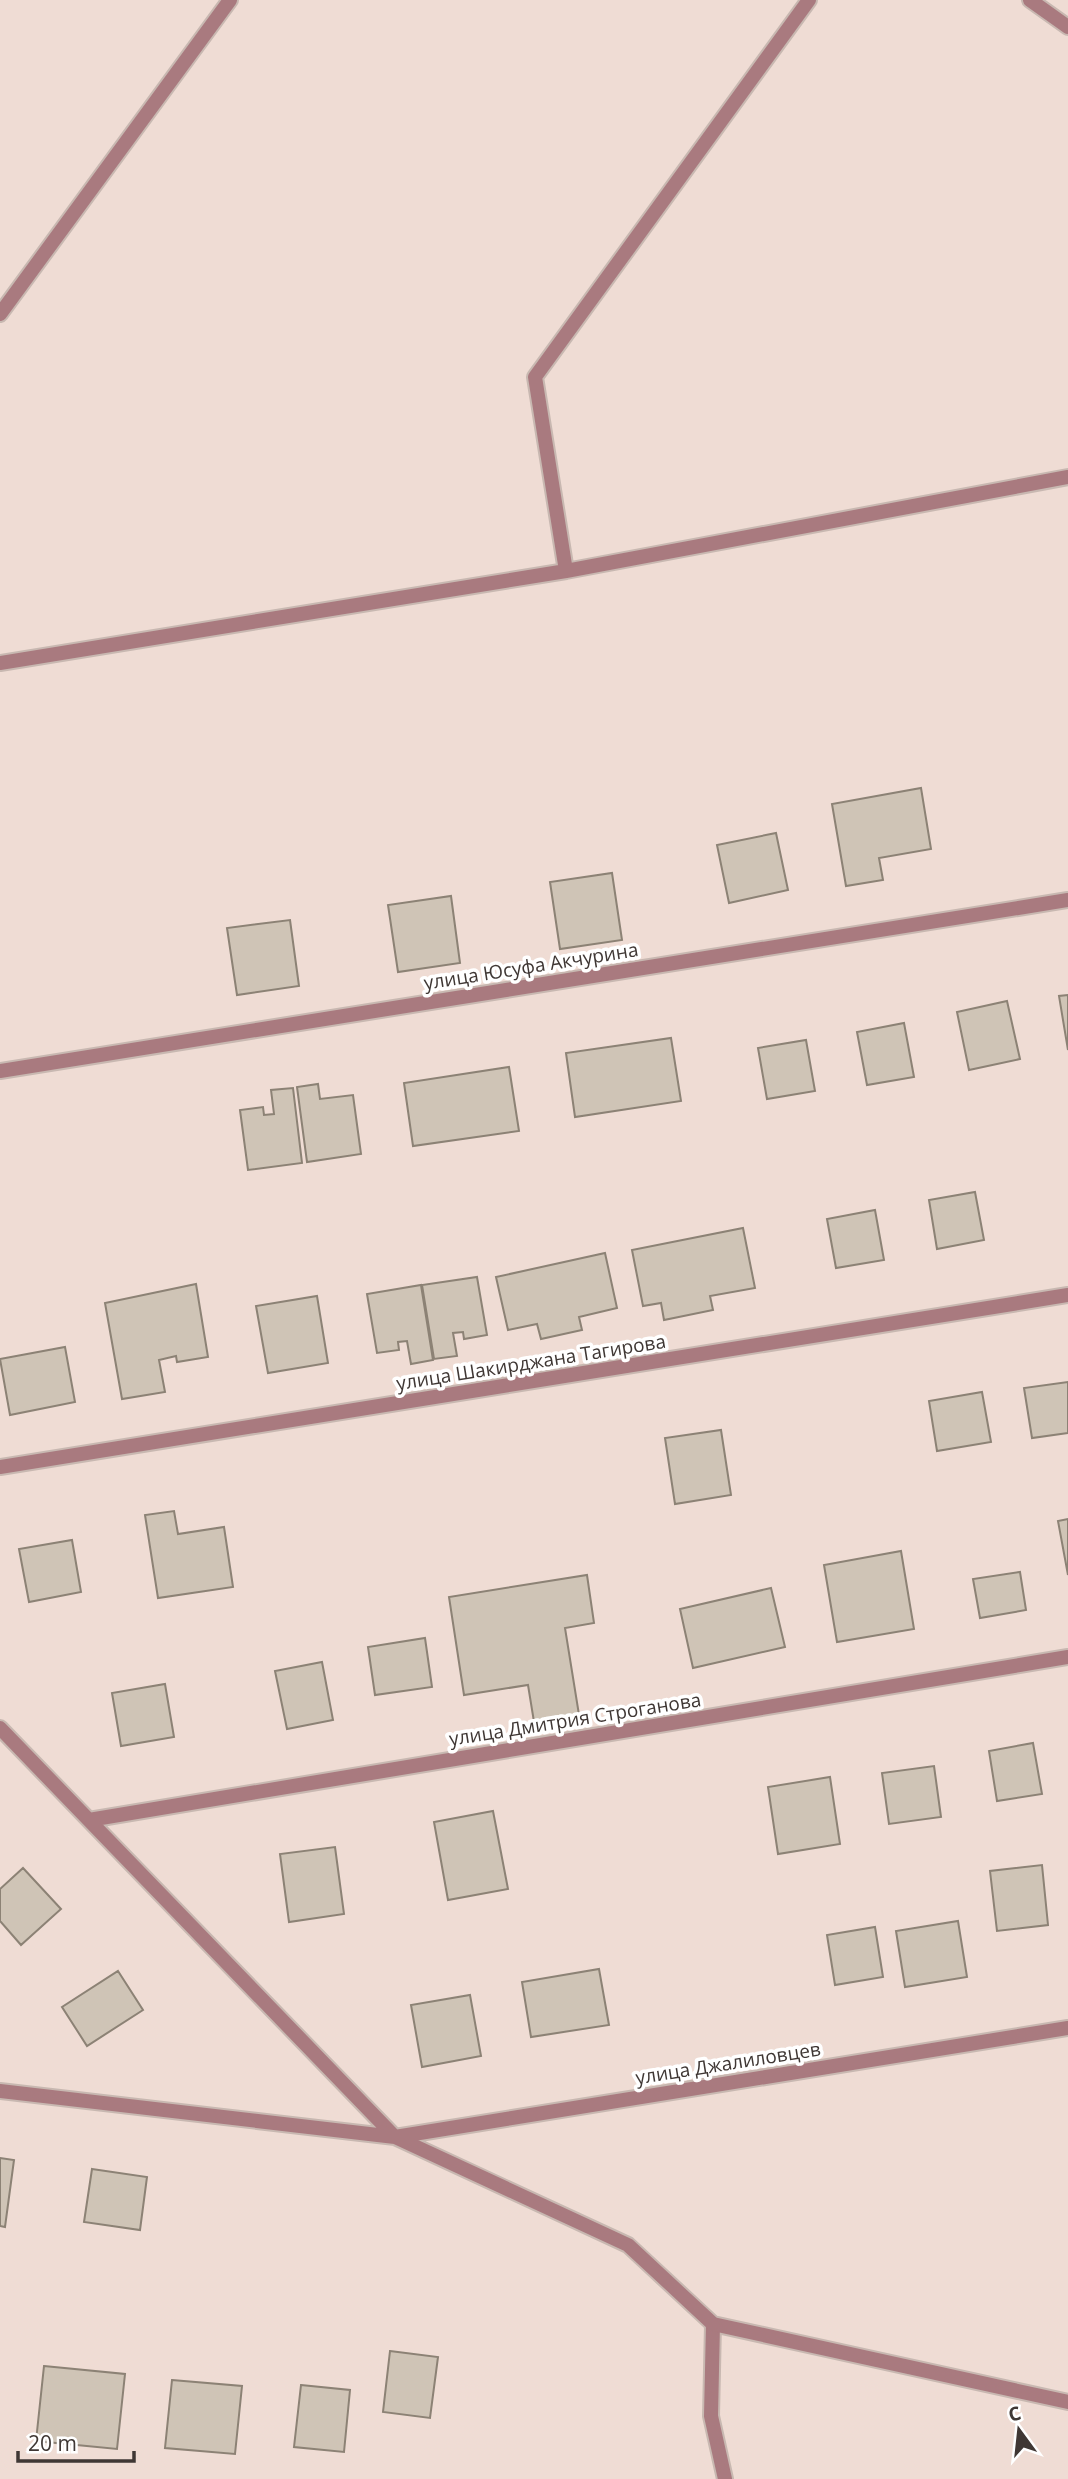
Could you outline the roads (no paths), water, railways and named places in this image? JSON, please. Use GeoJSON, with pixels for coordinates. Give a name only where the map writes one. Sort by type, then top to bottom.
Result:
{"type":"FeatureCollection","features":[{"type":"Feature","properties":{"kind":"street"},"geometry":{"type":"LineString","coordinates":[[0,314],[230,0]]}},
{"type":"Feature","properties":{"kind":"street"},"geometry":{"type":"LineString","coordinates":[[566,572],[535,377],[808,0]]}},
{"type":"Feature","properties":{"kind":"street"},"geometry":{"type":"LineString","coordinates":[[1030,0],[1068,27]]}},
{"type":"Feature","properties":{"kind":"street"},"geometry":{"type":"LineString","coordinates":[[0,663],[566,572],[1068,477]]}},
{"type":"Feature","properties":{"kind":"street","name":"улица Юсуфа Акчурина"},"geometry":{"type":"LineString","coordinates":[[0,1071],[1068,900]]}},
{"type":"Feature","properties":{"kind":"street","name":"улица Шакирджана Тагирова"},"geometry":{"type":"LineString","coordinates":[[0,1467],[1068,1295]]}},
{"type":"Feature","properties":{"kind":"street","name":"улица Дмитрия Строганова"},"geometry":{"type":"LineString","coordinates":[[89,1820],[1068,1657]]}},
{"type":"Feature","properties":{"kind":"street"},"geometry":{"type":"LineString","coordinates":[[0,1728],[395,2137]]}},
{"type":"Feature","properties":{"kind":"street","name":"улица Джалиловцев"},"geometry":{"type":"LineString","coordinates":[[395,2137],[1068,2028]]}},
{"type":"Feature","properties":{"kind":"street"},"geometry":{"type":"LineString","coordinates":[[0,2091],[395,2137],[628,2245],[713,2324],[1068,2402]]}},
{"type":"Feature","properties":{"kind":"street"},"geometry":{"type":"LineString","coordinates":[[713,2324],[711,2416],[725,2479]]}}]}
